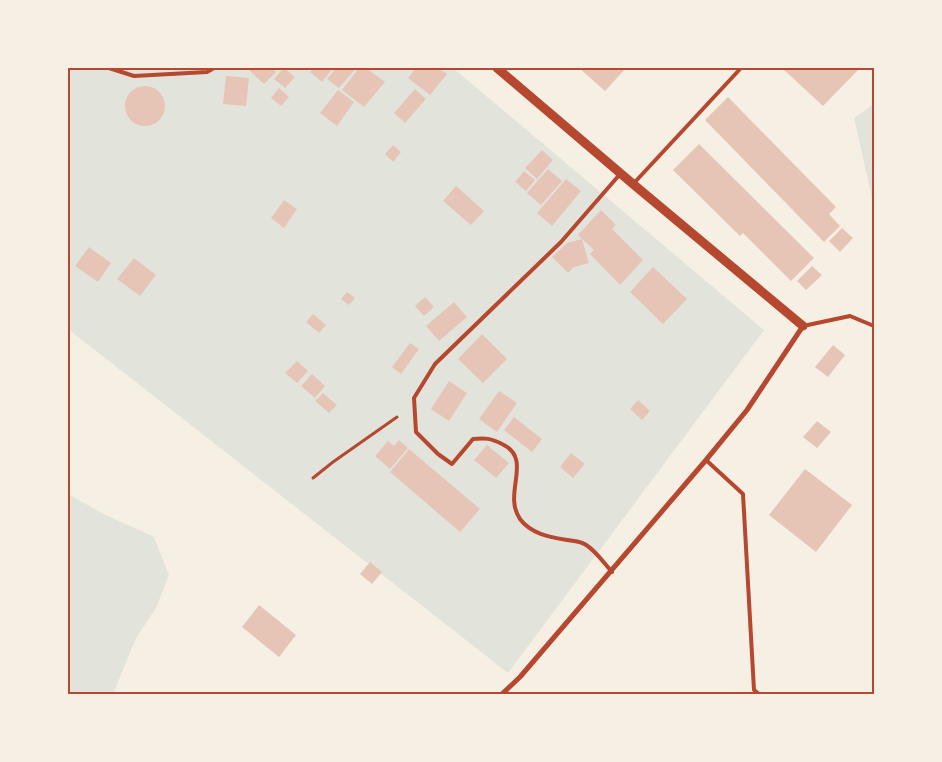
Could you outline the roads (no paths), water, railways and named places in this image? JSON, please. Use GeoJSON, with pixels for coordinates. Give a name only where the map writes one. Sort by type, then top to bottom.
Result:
{"type":"FeatureCollection","features":[{"type":"Feature","properties":{"kind":"street"},"geometry":{"type":"LineString","coordinates":[[502,694],[520,677],[612,572],[706,460],[746,410],[803,326],[632,184],[503,69]]}},
{"type":"Feature","properties":{"kind":"lane"},"geometry":{"type":"LineString","coordinates":[[109,68],[134,76],[207,72],[214,68]]}},
{"type":"Feature","properties":{"kind":"lane"},"geometry":{"type":"LineString","coordinates":[[632,184],[742,68]]}},
{"type":"Feature","properties":{"kind":"lane"},"geometry":{"type":"LineString","coordinates":[[612,572],[583,543],[543,535],[526,526],[518,516],[513,495],[518,462],[511,448],[489,437],[472,438],[452,464],[438,454],[416,432],[414,398],[435,364],[561,242],[621,173]]}},
{"type":"Feature","properties":{"kind":"lane"},"geometry":{"type":"LineString","coordinates":[[803,326],[850,316],[874,326]]}},
{"type":"Feature","properties":{"kind":"lane"},"geometry":{"type":"LineString","coordinates":[[706,460],[743,494],[754,690],[759,694]]}}]}
